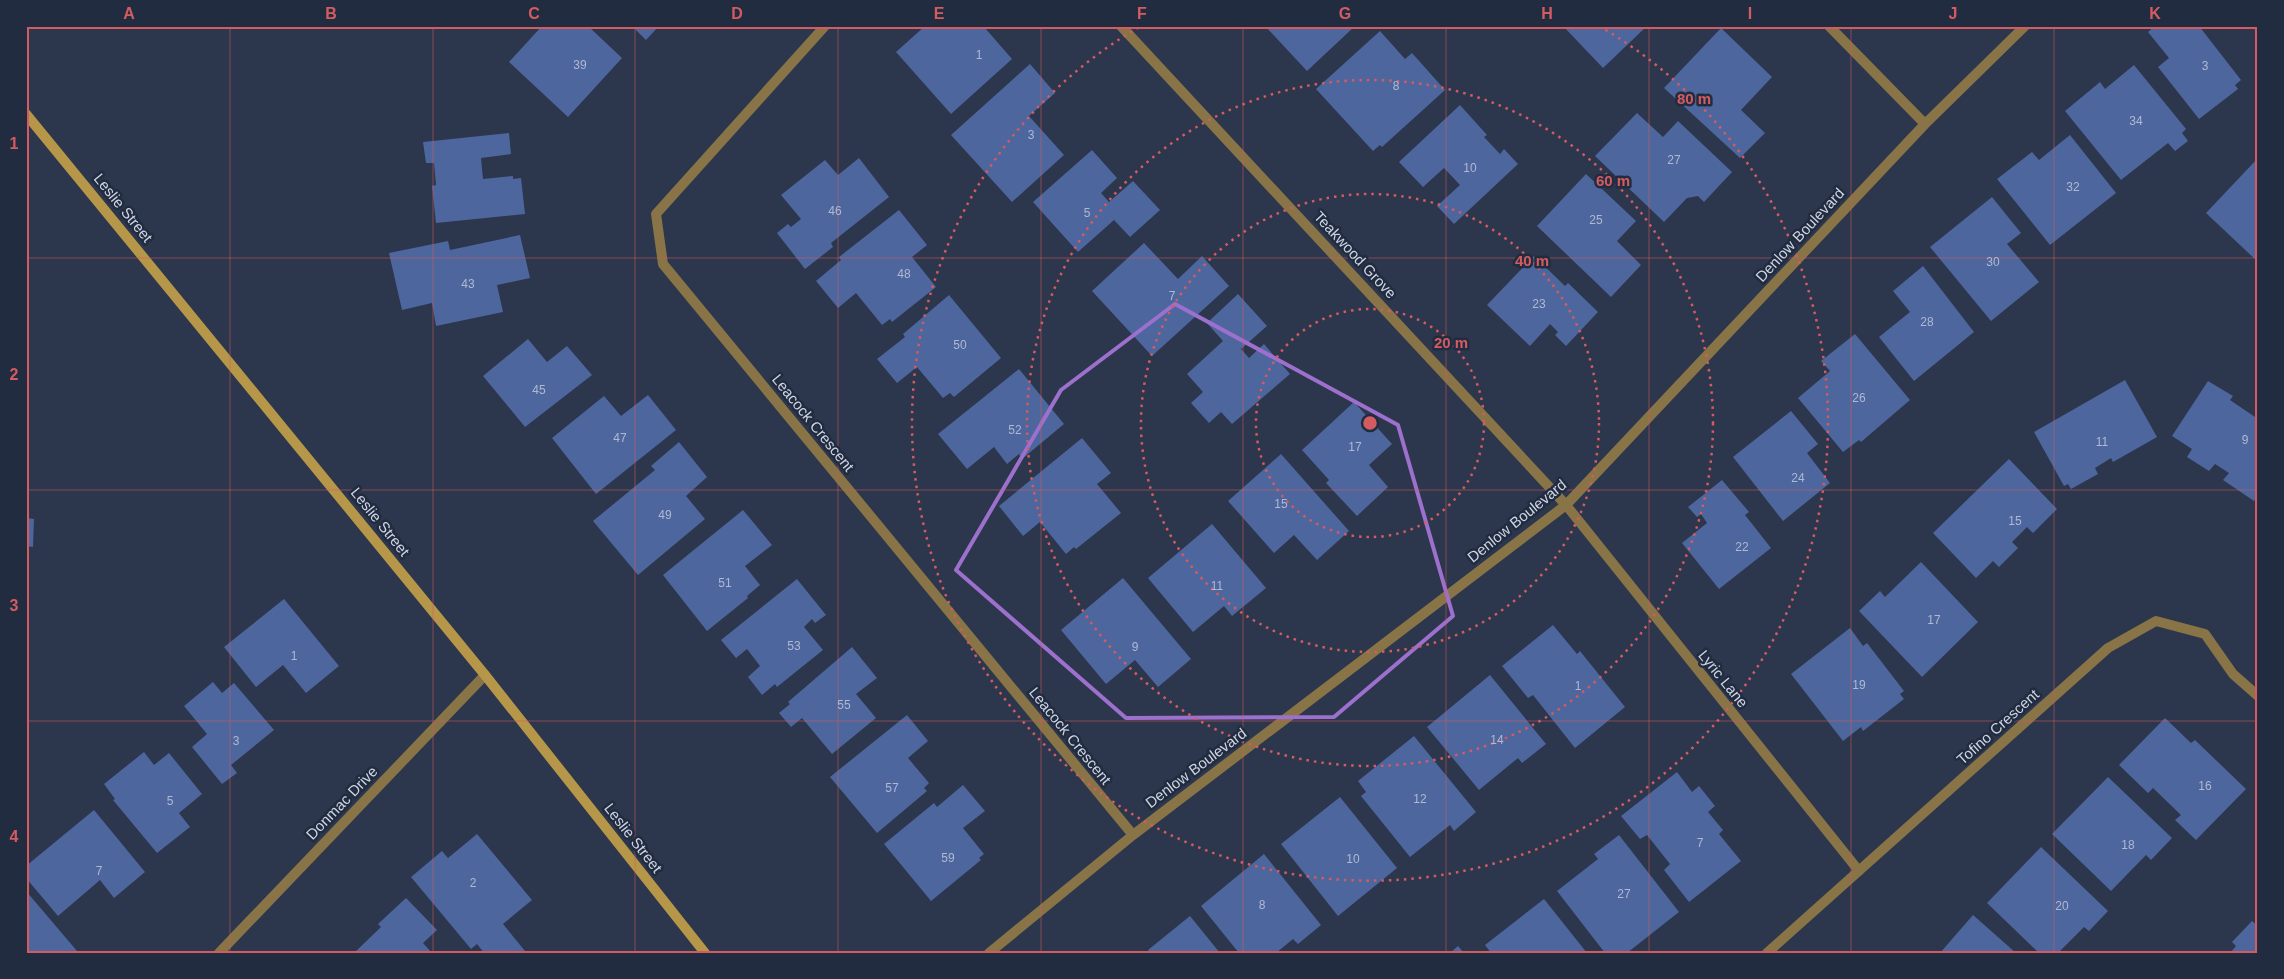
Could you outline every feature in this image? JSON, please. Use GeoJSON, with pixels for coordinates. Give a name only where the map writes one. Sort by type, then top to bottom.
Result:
{"type":"FeatureCollection","features":[{"type":"Feature","properties":{"kind":"main road","name":"Leslie Street"},"geometry":{"type":"LineString","coordinates":[[26,114],[485,675],[705,953]]}},
{"type":"Feature","properties":{"kind":"street","name":"Leacock Crescent"},"geometry":{"type":"LineString","coordinates":[[825,26],[656,214],[663,264],[1133,834]]}},
{"type":"Feature","properties":{"kind":"street","name":"Teakwood Grove"},"geometry":{"type":"LineString","coordinates":[[1121,26],[1566,505]]}},
{"type":"Feature","properties":{"kind":"street"},"geometry":{"type":"LineString","coordinates":[[1829,26],[1925,124]]}},
{"type":"Feature","properties":{"kind":"street","name":"Denlow Boulevard"},"geometry":{"type":"LineString","coordinates":[[989,953],[1133,834],[1566,505],[1925,124],[2026,26]]}},
{"type":"Feature","properties":{"kind":"street","name":"Lyric Lane"},"geometry":{"type":"LineString","coordinates":[[1566,505],[1859,871]]}},
{"type":"Feature","properties":{"kind":"street","name":"Tofino Crescent"},"geometry":{"type":"LineString","coordinates":[[1767,953],[2108,648],[2156,620],[2205,634],[2233,674],[2258,696]]}},
{"type":"Feature","properties":{"kind":"street","name":"Donmac Drive"},"geometry":{"type":"LineString","coordinates":[[220,953],[485,675]]}},
{"type":"Feature","properties":{"kind":"highlighted area"},"geometry":{"type":"Polygon","coordinates":[[[1175,304],[1398,425],[1453,616],[1334,717],[1126,718],[956,570],[1061,390],[1175,304]]]}},
{"type":"Feature","properties":{"kind":"building"},"geometry":{"type":"Polygon","coordinates":[[[542,26],[588,26],[622,58],[568,117],[509,62],[542,26]]]}},
{"type":"Feature","properties":{"kind":"building"},"geometry":{"type":"Polygon","coordinates":[[[632,26],[659,26],[646,40],[632,26]]]}},
{"type":"Feature","properties":{"kind":"building"},"geometry":{"type":"Polygon","coordinates":[[[925,26],[987,26],[985,28],[1012,59],[951,114],[896,52],[925,26]]]}},
{"type":"Feature","properties":{"kind":"building"},"geometry":{"type":"Polygon","coordinates":[[[1265,26],[1355,26],[1307,71],[1265,26]]]}},
{"type":"Feature","properties":{"kind":"building"},"geometry":{"type":"Polygon","coordinates":[[[1563,26],[1647,26],[1603,68],[1563,26]]]}},
{"type":"Feature","properties":{"kind":"building"},"geometry":{"type":"Polygon","coordinates":[[[2155,26],[2199,26],[2241,80],[2235,85],[2238,89],[2199,119],[2158,67],[2169,58],[2148,32],[2155,26]]]}},
{"type":"Feature","properties":{"kind":"building"},"geometry":{"type":"Polygon","coordinates":[[[1721,28],[1772,77],[1741,110],[1765,133],[1740,158],[1664,88],[1721,28]]]}},
{"type":"Feature","properties":{"kind":"building"},"geometry":{"type":"Polygon","coordinates":[[[1380,31],[1405,59],[1412,53],[1445,90],[1382,147],[1380,145],[1373,151],[1316,89],[1380,31]]]}},
{"type":"Feature","properties":{"kind":"building"},"geometry":{"type":"Polygon","coordinates":[[[1030,64],[1055,93],[1029,116],[1064,155],[1012,202],[951,135],[1030,64]]]}},
{"type":"Feature","properties":{"kind":"building"},"geometry":{"type":"Polygon","coordinates":[[[2134,65],[2186,129],[2182,133],[2188,141],[2175,151],[2168,143],[2121,180],[2065,111],[2100,82],[2105,89],[2134,65]]]}},
{"type":"Feature","properties":{"kind":"building"},"geometry":{"type":"Polygon","coordinates":[[[1460,105],[1487,135],[1484,137],[1500,154],[1504,149],[1518,164],[1454,224],[1437,206],[1460,185],[1444,168],[1423,187],[1399,162],[1460,105]]]}},
{"type":"Feature","properties":{"kind":"building"},"geometry":{"type":"Polygon","coordinates":[[[1637,113],[1663,137],[1678,121],[1732,172],[1704,202],[1698,196],[1687,198],[1664,222],[1595,156],[1637,113]]]}},
{"type":"Feature","properties":{"kind":"building"},"geometry":{"type":"Polygon","coordinates":[[[509,133],[511,154],[481,158],[483,179],[513,176],[513,179],[521,178],[525,214],[436,223],[432,186],[436,185],[434,163],[426,163],[423,142],[509,133]]]}},
{"type":"Feature","properties":{"kind":"building"},"geometry":{"type":"Polygon","coordinates":[[[2070,135],[2116,193],[2050,245],[1997,179],[2032,152],[2039,160],[2070,135]]]}},
{"type":"Feature","properties":{"kind":"building"},"geometry":{"type":"Polygon","coordinates":[[[1092,150],[1117,178],[1101,193],[1109,202],[1133,181],[1160,210],[1130,237],[1114,220],[1078,252],[1033,202],[1092,150]]]}},
{"type":"Feature","properties":{"kind":"building"},"geometry":{"type":"Polygon","coordinates":[[[859,158],[889,197],[831,243],[833,247],[805,269],[777,233],[788,224],[791,227],[801,219],[781,195],[825,160],[838,175],[859,158]]]}},
{"type":"Feature","properties":{"kind":"building"},"geometry":{"type":"Polygon","coordinates":[[[2258,158],[2258,262],[2206,213],[2258,158]]]}},
{"type":"Feature","properties":{"kind":"building"},"geometry":{"type":"Polygon","coordinates":[[[1586,174],[1636,221],[1617,241],[1641,265],[1611,297],[1537,226],[1586,174]]]}},
{"type":"Feature","properties":{"kind":"building"},"geometry":{"type":"Polygon","coordinates":[[[1992,197],[2021,233],[2007,244],[2039,282],[1991,321],[1930,247],[1992,197]]]}},
{"type":"Feature","properties":{"kind":"building"},"geometry":{"type":"Polygon","coordinates":[[[899,210],[927,245],[912,257],[936,287],[892,322],[890,319],[882,325],[856,293],[838,308],[816,281],[841,260],[839,257],[899,210]]]}},
{"type":"Feature","properties":{"kind":"building"},"geometry":{"type":"Polygon","coordinates":[[[520,235],[530,278],[497,285],[503,312],[436,326],[432,303],[402,310],[389,253],[448,241],[450,250],[520,235]]]}},
{"type":"Feature","properties":{"kind":"building"},"geometry":{"type":"Polygon","coordinates":[[[1144,243],[1178,279],[1202,256],[1229,286],[1152,356],[1092,291],[1144,243]]]}},
{"type":"Feature","properties":{"kind":"building"},"geometry":{"type":"Polygon","coordinates":[[[1534,256],[1565,286],[1568,283],[1598,312],[1566,346],[1555,335],[1558,332],[1550,324],[1530,346],[1487,305],[1534,256]]]}},
{"type":"Feature","properties":{"kind":"building"},"geometry":{"type":"Polygon","coordinates":[[[1923,266],[1974,332],[1914,381],[1879,337],[1910,312],[1893,291],[1923,266]]]}},
{"type":"Feature","properties":{"kind":"building"},"geometry":{"type":"Polygon","coordinates":[[[1238,294],[1267,326],[1241,349],[1249,358],[1264,344],[1290,374],[1232,424],[1221,412],[1209,423],[1191,403],[1203,392],[1187,374],[1223,341],[1207,323],[1238,294]]]}},
{"type":"Feature","properties":{"kind":"building"},"geometry":{"type":"Polygon","coordinates":[[[949,295],[1001,358],[954,397],[950,393],[943,398],[917,367],[897,383],[877,359],[905,337],[903,334],[949,295]]]}},
{"type":"Feature","properties":{"kind":"building"},"geometry":{"type":"Polygon","coordinates":[[[1855,334],[1910,400],[1861,442],[1859,440],[1843,452],[1798,398],[1830,371],[1821,361],[1855,334]]]}},
{"type":"Feature","properties":{"kind":"building"},"geometry":{"type":"Polygon","coordinates":[[[528,339],[547,362],[567,346],[592,375],[525,427],[483,376],[528,339]]]}},
{"type":"Feature","properties":{"kind":"building"},"geometry":{"type":"Polygon","coordinates":[[[1019,369],[1064,424],[1022,459],[1019,454],[1007,464],[994,447],[967,469],[938,434],[1019,369]]]}},
{"type":"Feature","properties":{"kind":"building"},"geometry":{"type":"Polygon","coordinates":[[[2125,380],[2157,437],[2113,462],[2111,458],[2095,468],[2098,474],[2071,489],[2068,484],[2064,486],[2034,432],[2125,380]]]}},
{"type":"Feature","properties":{"kind":"building"},"geometry":{"type":"Polygon","coordinates":[[[2208,381],[2233,396],[2230,400],[2258,419],[2258,495],[2254,501],[2223,480],[2229,473],[2215,464],[2209,471],[2187,457],[2192,449],[2172,436],[2208,381]]]}},
{"type":"Feature","properties":{"kind":"building"},"geometry":{"type":"Polygon","coordinates":[[[648,395],[676,430],[596,494],[552,438],[604,396],[621,416],[648,395]]]}},
{"type":"Feature","properties":{"kind":"building"},"geometry":{"type":"Polygon","coordinates":[[[1354,402],[1392,444],[1369,465],[1388,487],[1357,516],[1326,483],[1329,480],[1302,450],[1354,402]]]}},
{"type":"Feature","properties":{"kind":"building"},"geometry":{"type":"Polygon","coordinates":[[[1791,411],[1818,444],[1807,453],[1830,483],[1783,521],[1733,457],[1791,411]]]}},
{"type":"Feature","properties":{"kind":"building"},"geometry":{"type":"Polygon","coordinates":[[[1082,438],[1111,473],[1097,484],[1121,513],[1076,549],[1074,547],[1066,554],[1040,522],[1023,536],[999,506],[1082,438]]]}},
{"type":"Feature","properties":{"kind":"building"},"geometry":{"type":"Polygon","coordinates":[[[679,442],[707,477],[686,496],[705,519],[638,575],[593,521],[655,470],[651,466],[679,442]]]}},
{"type":"Feature","properties":{"kind":"building"},"geometry":{"type":"Polygon","coordinates":[[[1281,454],[1349,531],[1317,560],[1294,535],[1274,553],[1228,501],[1281,454]]]}},
{"type":"Feature","properties":{"kind":"building"},"geometry":{"type":"Polygon","coordinates":[[[2009,459],[2057,509],[2033,533],[2027,527],[2012,542],[2018,548],[1999,567],[1993,561],[1976,578],[1933,533],[2009,459]]]}},
{"type":"Feature","properties":{"kind":"building"},"geometry":{"type":"Polygon","coordinates":[[[1722,480],[1749,512],[1745,515],[1771,548],[1719,589],[1682,543],[1707,523],[1701,514],[1697,517],[1688,507],[1722,480]]]}},
{"type":"Feature","properties":{"kind":"building"},"geometry":{"type":"Polygon","coordinates":[[[743,510],[772,545],[745,566],[760,585],[747,596],[748,598],[707,631],[663,575],[743,510]]]}},
{"type":"Feature","properties":{"kind":"building"},"geometry":{"type":"Polygon","coordinates":[[[26,518],[34,519],[33,547],[26,546],[26,518]]]}},
{"type":"Feature","properties":{"kind":"building"},"geometry":{"type":"Polygon","coordinates":[[[1212,524],[1266,588],[1232,616],[1224,606],[1193,632],[1148,578],[1212,524]]]}},
{"type":"Feature","properties":{"kind":"building"},"geometry":{"type":"Polygon","coordinates":[[[1921,562],[1978,622],[1922,677],[1859,611],[1880,591],[1885,597],[1921,562]]]}},
{"type":"Feature","properties":{"kind":"building"},"geometry":{"type":"Polygon","coordinates":[[[1123,578],[1191,659],[1158,687],[1135,660],[1106,684],[1061,630],[1123,578]]]}},
{"type":"Feature","properties":{"kind":"building"},"geometry":{"type":"Polygon","coordinates":[[[797,579],[826,615],[815,623],[812,619],[804,627],[823,650],[777,687],[775,684],[762,695],[748,677],[760,666],[747,649],[736,658],[721,640],[797,579]]]}},
{"type":"Feature","properties":{"kind":"building"},"geometry":{"type":"Polygon","coordinates":[[[284,599],[339,666],[306,693],[283,665],[256,687],[224,647],[284,599]]]}},
{"type":"Feature","properties":{"kind":"building"},"geometry":{"type":"Polygon","coordinates":[[[1553,625],[1577,654],[1580,651],[1625,707],[1575,748],[1533,695],[1528,698],[1502,666],[1553,625]]]}},
{"type":"Feature","properties":{"kind":"building"},"geometry":{"type":"Polygon","coordinates":[[[1850,628],[1863,646],[1867,643],[1904,691],[1900,694],[1904,699],[1863,731],[1861,727],[1843,741],[1791,674],[1850,628]]]}},
{"type":"Feature","properties":{"kind":"building"},"geometry":{"type":"Polygon","coordinates":[[[852,647],[877,678],[856,694],[876,718],[832,754],[802,718],[791,727],[779,713],[790,704],[788,702],[852,647]]]}},
{"type":"Feature","properties":{"kind":"building"},"geometry":{"type":"Polygon","coordinates":[[[1490,675],[1546,744],[1522,763],[1518,758],[1479,790],[1427,727],[1490,675]]]}},
{"type":"Feature","properties":{"kind":"building"},"geometry":{"type":"Polygon","coordinates":[[[213,682],[222,693],[234,683],[274,730],[231,765],[237,773],[222,784],[192,747],[207,734],[184,706],[213,682]]]}},
{"type":"Feature","properties":{"kind":"building"},"geometry":{"type":"Polygon","coordinates":[[[907,715],[928,741],[908,758],[929,783],[924,788],[927,791],[877,833],[830,777],[907,715]]]}},
{"type":"Feature","properties":{"kind":"building"},"geometry":{"type":"Polygon","coordinates":[[[2165,718],[2191,743],[2195,740],[2246,789],[2196,840],[2175,820],[2181,815],[2153,788],[2148,793],[2119,765],[2165,718]]]}},
{"type":"Feature","properties":{"kind":"building"},"geometry":{"type":"Polygon","coordinates":[[[1414,736],[1476,812],[1454,831],[1450,825],[1410,857],[1361,796],[1366,792],[1358,781],[1414,736]]]}},
{"type":"Feature","properties":{"kind":"building"},"geometry":{"type":"Polygon","coordinates":[[[144,752],[154,765],[169,753],[202,794],[179,813],[190,827],[157,853],[113,800],[115,799],[104,784],[144,752]]]}},
{"type":"Feature","properties":{"kind":"building"},"geometry":{"type":"Polygon","coordinates":[[[1677,772],[1692,792],[1699,786],[1715,806],[1708,812],[1723,830],[1719,834],[1741,861],[1689,902],[1664,870],[1670,864],[1647,835],[1640,839],[1621,816],[1677,772]]]}},
{"type":"Feature","properties":{"kind":"building"},"geometry":{"type":"Polygon","coordinates":[[[2108,777],[2172,838],[2151,860],[2146,855],[2111,891],[2052,834],[2108,777]]]}},
{"type":"Feature","properties":{"kind":"building"},"geometry":{"type":"Polygon","coordinates":[[[963,785],[985,811],[963,828],[984,854],[979,858],[981,860],[931,901],[884,844],[934,803],[937,807],[963,785]]]}},
{"type":"Feature","properties":{"kind":"building"},"geometry":{"type":"Polygon","coordinates":[[[1340,797],[1397,868],[1338,916],[1281,844],[1340,797]]]}},
{"type":"Feature","properties":{"kind":"building"},"geometry":{"type":"Polygon","coordinates":[[[94,810],[145,872],[114,898],[100,880],[58,916],[26,878],[26,866],[94,810]]]}},
{"type":"Feature","properties":{"kind":"building"},"geometry":{"type":"Polygon","coordinates":[[[477,834],[532,900],[503,924],[525,951],[523,953],[484,953],[477,944],[471,949],[411,877],[442,851],[448,858],[477,834]]]}},
{"type":"Feature","properties":{"kind":"building"},"geometry":{"type":"Polygon","coordinates":[[[1619,835],[1679,912],[1627,953],[1605,953],[1557,891],[1598,859],[1594,854],[1619,835]]]}},
{"type":"Feature","properties":{"kind":"building"},"geometry":{"type":"Polygon","coordinates":[[[2041,847],[2108,911],[2089,931],[2084,927],[2058,953],[2039,953],[1987,903],[2041,847]]]}},
{"type":"Feature","properties":{"kind":"building"},"geometry":{"type":"Polygon","coordinates":[[[1264,854],[1321,925],[1298,944],[1293,939],[1276,953],[1239,953],[1201,906],[1264,854]]]}},
{"type":"Feature","properties":{"kind":"building"},"geometry":{"type":"Polygon","coordinates":[[[26,891],[77,951],[74,953],[26,953],[26,891]]]}},
{"type":"Feature","properties":{"kind":"building"},"geometry":{"type":"Polygon","coordinates":[[[406,898],[437,930],[423,943],[432,953],[354,953],[381,927],[378,924],[406,898]]]}},
{"type":"Feature","properties":{"kind":"building"},"geometry":{"type":"Polygon","coordinates":[[[1544,899],[1587,953],[1491,953],[1485,945],[1544,899]]]}},
{"type":"Feature","properties":{"kind":"building"},"geometry":{"type":"Polygon","coordinates":[[[1973,915],[2016,953],[1940,953],[1973,915]]]}},
{"type":"Feature","properties":{"kind":"building"},"geometry":{"type":"Polygon","coordinates":[[[1190,916],[1220,953],[1150,953],[1148,950],[1190,916]]]}},
{"type":"Feature","properties":{"kind":"building"},"geometry":{"type":"Polygon","coordinates":[[[2252,921],[2258,926],[2258,953],[2230,953],[2236,946],[2232,942],[2252,921]]]}},
{"type":"Feature","properties":{"kind":"building"},"geometry":{"type":"Polygon","coordinates":[[[1458,946],[1464,953],[1450,953],[1458,946]]]}}]}
